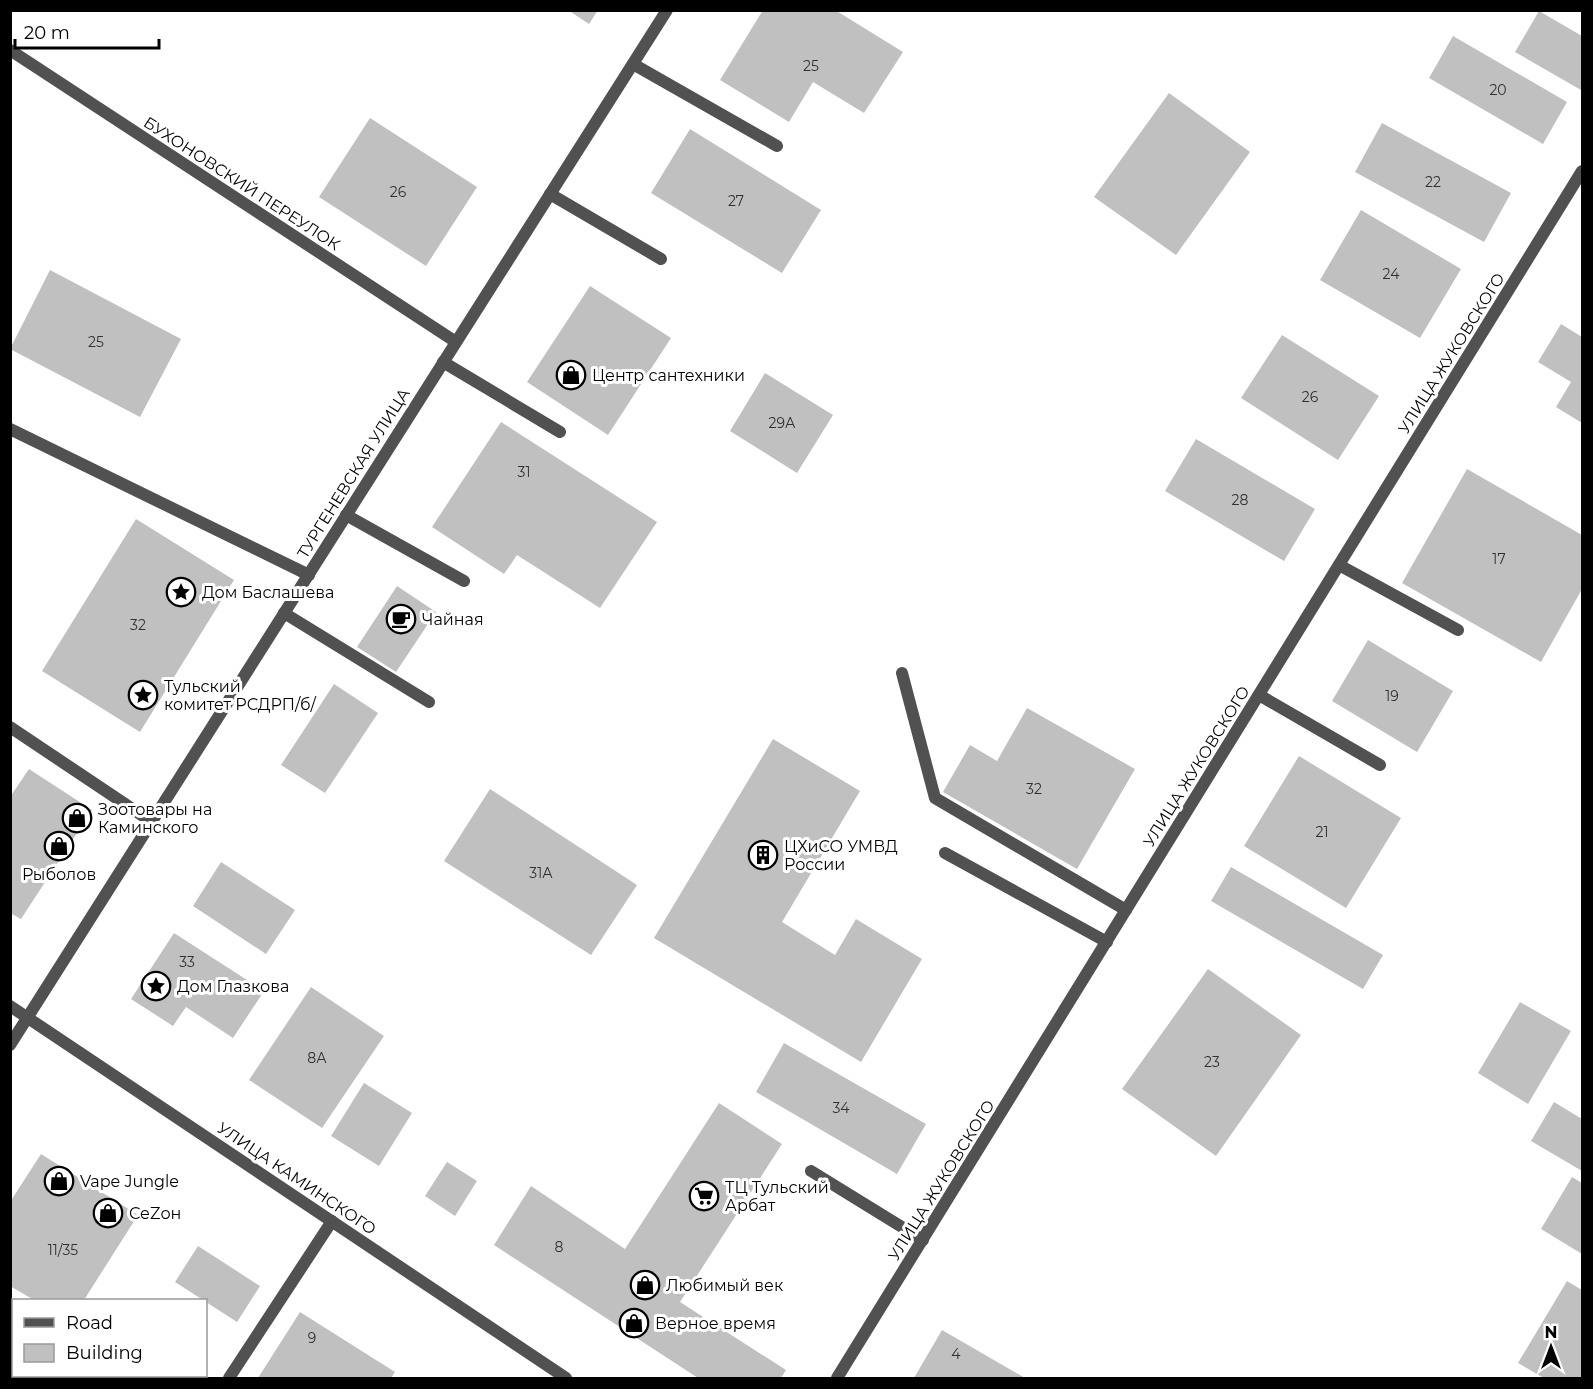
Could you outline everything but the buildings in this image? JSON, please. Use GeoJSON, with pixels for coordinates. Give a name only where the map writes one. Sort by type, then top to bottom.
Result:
{"type":"FeatureCollection","features":[{"type":"Feature","properties":{"kind":"street","name":"ТУРГЕНЕВСКАЯ УЛИЦА"},"geometry":{"type":"LineString","coordinates":[[10,1046],[666,10]]}},
{"type":"Feature","properties":{"kind":"street","name":"БУХОНОВСКИЙ ПЕРЕУЛОК"},"geometry":{"type":"LineString","coordinates":[[10,50],[456,342]]}},
{"type":"Feature","properties":{"kind":"street"},"geometry":{"type":"LineString","coordinates":[[633,64],[777,146]]}},
{"type":"Feature","properties":{"kind":"street","name":"УЛИЦА ЖУКОВСКОГО"},"geometry":{"type":"LineString","coordinates":[[837,1378],[1582,171]]}},
{"type":"Feature","properties":{"kind":"street"},"geometry":{"type":"LineString","coordinates":[[550,194],[661,259]]}},
{"type":"Feature","properties":{"kind":"street"},"geometry":{"type":"LineString","coordinates":[[443,362],[560,432]]}},
{"type":"Feature","properties":{"kind":"street"},"geometry":{"type":"LineString","coordinates":[[10,429],[309,575]]}},
{"type":"Feature","properties":{"kind":"street"},"geometry":{"type":"LineString","coordinates":[[346,515],[464,581]]}},
{"type":"Feature","properties":{"kind":"street"},"geometry":{"type":"LineString","coordinates":[[1339,565],[1458,630]]}},
{"type":"Feature","properties":{"kind":"street"},"geometry":{"type":"LineString","coordinates":[[284,613],[429,702]]}},
{"type":"Feature","properties":{"kind":"street"},"geometry":{"type":"LineString","coordinates":[[902,673],[935,798],[1126,910]]}},
{"type":"Feature","properties":{"kind":"street"},"geometry":{"type":"LineString","coordinates":[[1259,695],[1380,765]]}},
{"type":"Feature","properties":{"kind":"street"},"geometry":{"type":"LineString","coordinates":[[10,727],[152,822]]}},
{"type":"Feature","properties":{"kind":"street"},"geometry":{"type":"LineString","coordinates":[[945,853],[1107,942]]}},
{"type":"Feature","properties":{"kind":"street","name":"УЛИЦА КАМИНСКОГО"},"geometry":{"type":"LineString","coordinates":[[10,1006],[566,1378]]}},
{"type":"Feature","properties":{"kind":"street"},"geometry":{"type":"LineString","coordinates":[[811,1171],[923,1240]]}},
{"type":"Feature","properties":{"kind":"street"},"geometry":{"type":"LineString","coordinates":[[229,1378],[332,1221]]}},
{"type":"Feature","properties":{"kind":"place","name":"Центр сантехники"},"geometry":{"type":"Point","coordinates":[571,375]}},
{"type":"Feature","properties":{"kind":"place","name":"Дом Баслашева"},"geometry":{"type":"Point","coordinates":[181,592]}},
{"type":"Feature","properties":{"kind":"place","name":"Чайная"},"geometry":{"type":"Point","coordinates":[401,619]}},
{"type":"Feature","properties":{"kind":"place","name":"Тульский комитет РСДРП/б/"},"geometry":{"type":"Point","coordinates":[143,695]}},
{"type":"Feature","properties":{"kind":"place","name":"Зоотовары на Каминского"},"geometry":{"type":"Point","coordinates":[77,818]}},
{"type":"Feature","properties":{"kind":"place","name":"Рыболов"},"geometry":{"type":"Point","coordinates":[59,846]}},
{"type":"Feature","properties":{"kind":"place","name":"ЦХиСО УМВД России"},"geometry":{"type":"Point","coordinates":[763,855]}},
{"type":"Feature","properties":{"kind":"place","name":"Дом Глазкова"},"geometry":{"type":"Point","coordinates":[156,986]}},
{"type":"Feature","properties":{"kind":"place","name":"Vape Jungle"},"geometry":{"type":"Point","coordinates":[59,1181]}},
{"type":"Feature","properties":{"kind":"place","name":"ТЦ Тульский Арбат"},"geometry":{"type":"Point","coordinates":[704,1196]}},
{"type":"Feature","properties":{"kind":"place","name":"СеZон"},"geometry":{"type":"Point","coordinates":[108,1213]}},
{"type":"Feature","properties":{"kind":"place","name":"Любимый век"},"geometry":{"type":"Point","coordinates":[645,1285]}},
{"type":"Feature","properties":{"kind":"place","name":"Верное время"},"geometry":{"type":"Point","coordinates":[634,1323]}}]}
